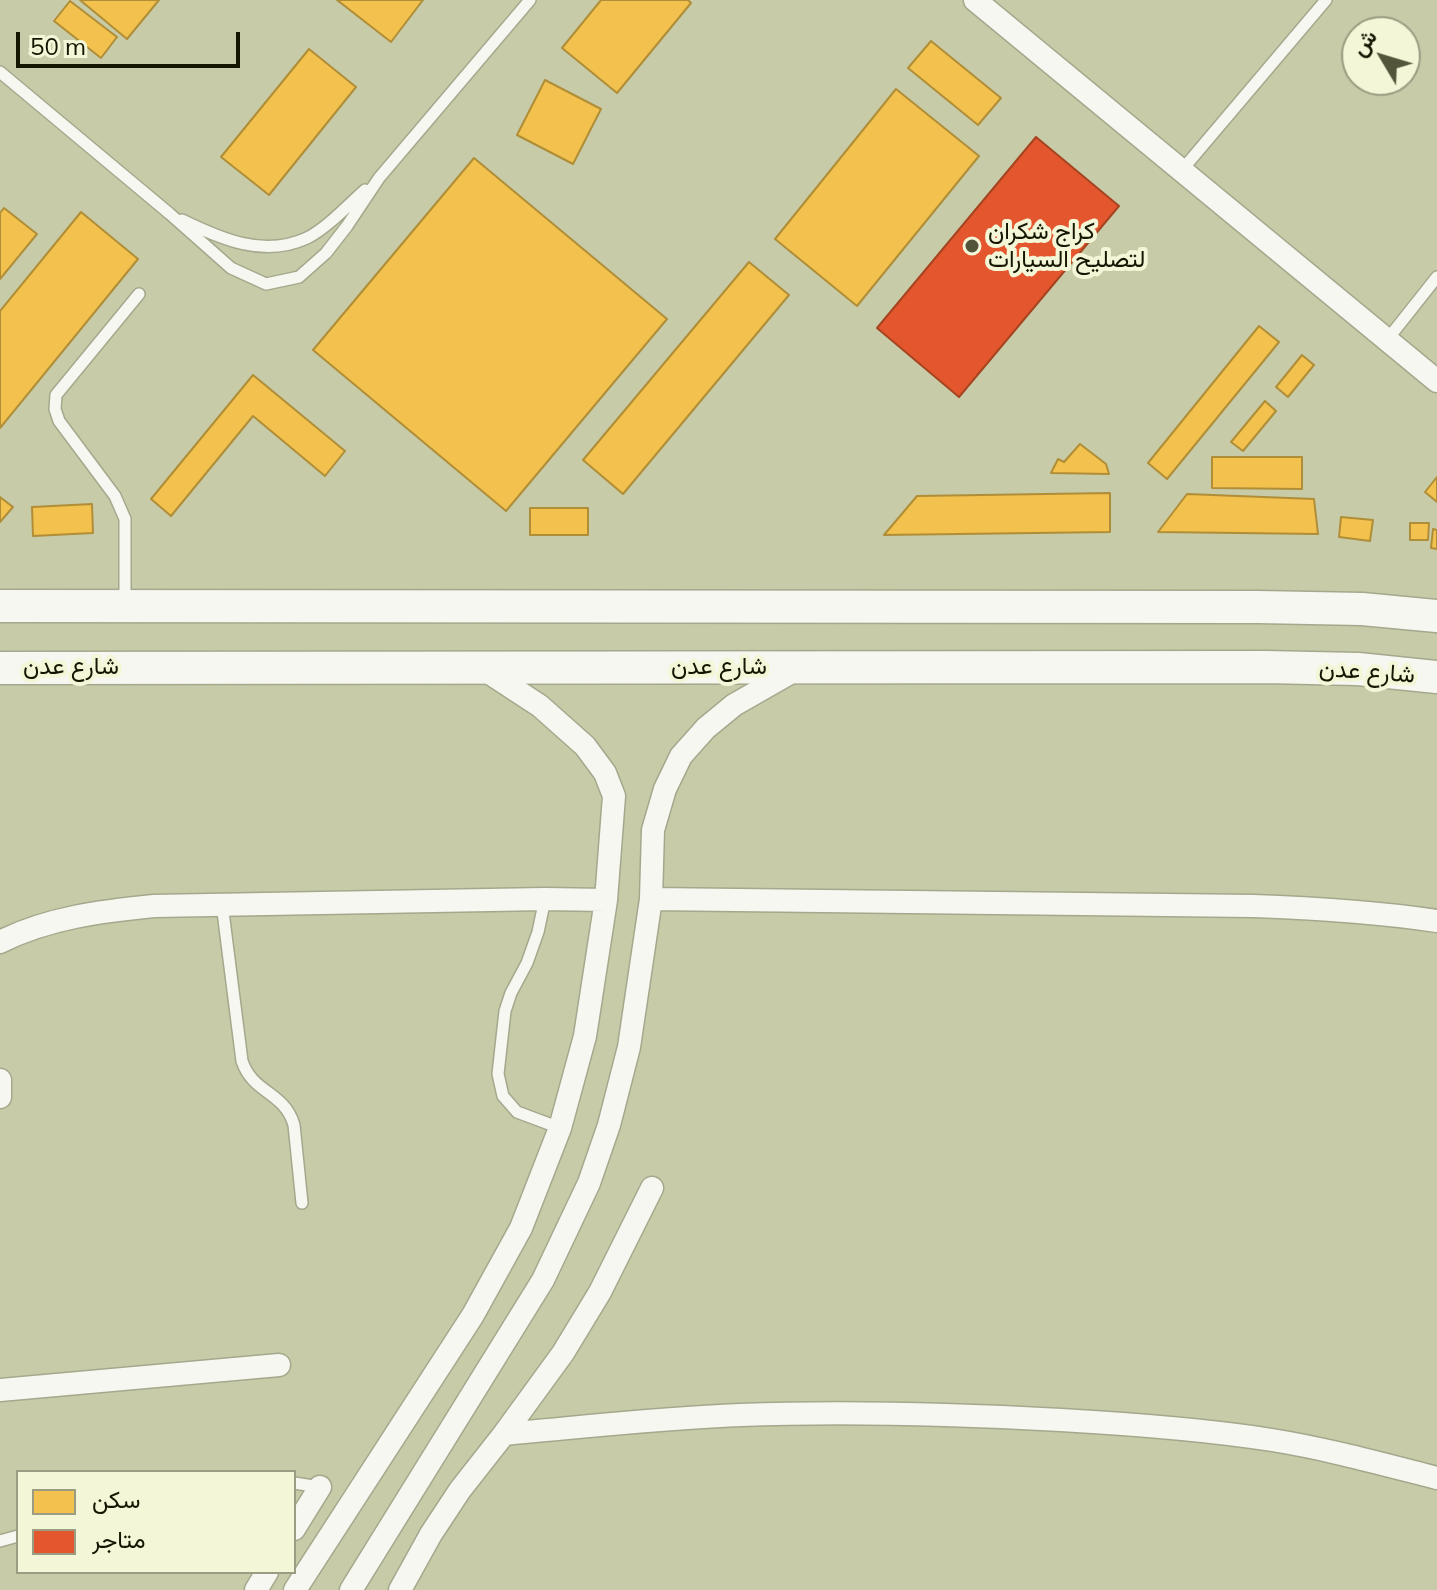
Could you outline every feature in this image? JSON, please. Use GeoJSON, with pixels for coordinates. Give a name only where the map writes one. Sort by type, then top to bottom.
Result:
{"type":"FeatureCollection","features":[{"type":"Feature","properties":{"kind":"street"},"geometry":{"type":"LineString","coordinates":[[975,0],[1437,381]]}},
{"type":"Feature","properties":{"kind":"street"},"geometry":{"type":"LineString","coordinates":[[0,606],[1258,607],[1362,609],[1437,616]]}},
{"type":"Feature","properties":{"kind":"street"},"geometry":{"type":"LineString","coordinates":[[295,1590],[498,1272],[521,1228],[560,1128],[585,1036],[606,900],[614,796],[605,773],[585,746],[540,706],[481,667]]}},
{"type":"Feature","properties":{"kind":"street"},"geometry":{"type":"LineString","coordinates":[[351,1590],[543,1280],[589,1183],[609,1125],[629,1047],[651,899],[653,830],[665,789],[681,756],[706,728],[734,705],[800,667]]}},
{"type":"Feature","properties":{"kind":"street","name":"شارع عدن"},"geometry":{"type":"LineString","coordinates":[[0,668],[1265,667],[1358,669],[1437,677]]}},
{"type":"Feature","properties":{"kind":"street"},"geometry":{"type":"LineString","coordinates":[[651,899],[1253,906],[1323,908],[1437,921]]}},
{"type":"Feature","properties":{"kind":"street"},"geometry":{"type":"LineString","coordinates":[[0,942],[54,922],[90,913],[154,906],[606,900]]}},
{"type":"Feature","properties":{"kind":"street"},"geometry":{"type":"LineString","coordinates":[[0,1080],[0,1097]]}},
{"type":"Feature","properties":{"kind":"street"},"geometry":{"type":"LineString","coordinates":[[400,1590],[460,1490],[563,1353],[600,1292],[652,1188]]}},
{"type":"Feature","properties":{"kind":"street"},"geometry":{"type":"LineString","coordinates":[[0,1390],[279,1365]]}},
{"type":"Feature","properties":{"kind":"street"},"geometry":{"type":"LineString","coordinates":[[504,1434],[661,1419],[741,1415],[980,1416],[1139,1425],[1271,1440],[1437,1478]]}},
{"type":"Feature","properties":{"kind":"street"},"geometry":{"type":"LineString","coordinates":[[296,1526],[320,1487]]}},
{"type":"Feature","properties":{"kind":"lane"},"geometry":{"type":"LineString","coordinates":[[0,72],[231,268],[266,284],[299,277],[326,253],[379,178],[530,0]]}},
{"type":"Feature","properties":{"kind":"lane"},"geometry":{"type":"LineString","coordinates":[[1182,170],[1326,0]]}},
{"type":"Feature","properties":{"kind":"lane"},"geometry":{"type":"LineString","coordinates":[[170,214],[243,245],[276,247],[308,237],[379,178]]}},
{"type":"Feature","properties":{"kind":"lane"},"geometry":{"type":"LineString","coordinates":[[1387,340],[1437,277]]}},
{"type":"Feature","properties":{"kind":"lane"},"geometry":{"type":"LineString","coordinates":[[125,607],[125,519],[115,496],[59,421],[55,409],[56,395],[139,294]]}},
{"type":"Feature","properties":{"kind":"lane"},"geometry":{"type":"LineString","coordinates":[[545,899],[527,963],[505,1011],[498,1074],[503,1096],[517,1112],[560,1128]]}},
{"type":"Feature","properties":{"kind":"lane"},"geometry":{"type":"LineString","coordinates":[[222,903],[242,1061],[252,1081],[283,1102],[292,1116],[302,1203]]}},
{"type":"Feature","properties":{"kind":"lane"},"geometry":{"type":"LineString","coordinates":[[296,1483],[320,1487]]}},
{"type":"Feature","properties":{"kind":"building: سكن"},"geometry":{"type":"Polygon","coordinates":[[[80,0],[159,0],[127,39],[80,0]]]}},
{"type":"Feature","properties":{"kind":"building: سكن"},"geometry":{"type":"Polygon","coordinates":[[[337,0],[423,0],[391,42],[337,0]]]}},
{"type":"Feature","properties":{"kind":"building: سكن"},"geometry":{"type":"Polygon","coordinates":[[[601,0],[688,0],[691,3],[617,93],[562,48],[601,0]]]}},
{"type":"Feature","properties":{"kind":"building: سكن"},"geometry":{"type":"Polygon","coordinates":[[[70,1],[117,37],[101,58],[54,21],[70,1]]]}},
{"type":"Feature","properties":{"kind":"building: سكن"},"geometry":{"type":"Polygon","coordinates":[[[931,41],[1001,98],[978,125],[908,68],[931,41]]]}},
{"type":"Feature","properties":{"kind":"building: سكن"},"geometry":{"type":"Polygon","coordinates":[[[309,49],[356,87],[269,195],[221,157],[309,49]]]}},
{"type":"Feature","properties":{"kind":"building: سكن"},"geometry":{"type":"Polygon","coordinates":[[[545,80],[601,109],[573,164],[517,135],[545,80]]]}},
{"type":"Feature","properties":{"kind":"building: سكن"},"geometry":{"type":"Polygon","coordinates":[[[896,89],[979,156],[857,306],[775,239],[896,89]]]}},
{"type":"Feature","properties":{"kind":"building: سكن"},"geometry":{"type":"Polygon","coordinates":[[[474,158],[667,319],[506,511],[313,350],[474,158]]]}},
{"type":"Feature","properties":{"kind":"building: سكن"},"geometry":{"type":"Polygon","coordinates":[[[4,208],[37,234],[0,279],[0,213],[4,208]]]}},
{"type":"Feature","properties":{"kind":"building: سكن"},"geometry":{"type":"Polygon","coordinates":[[[81,212],[138,259],[0,428],[0,311],[81,212]]]}},
{"type":"Feature","properties":{"kind":"building: سكن"},"geometry":{"type":"Polygon","coordinates":[[[749,262],[789,295],[623,494],[583,460],[749,262]]]}},
{"type":"Feature","properties":{"kind":"building: سكن"},"geometry":{"type":"Polygon","coordinates":[[[1259,326],[1279,342],[1167,479],[1148,463],[1259,326]]]}},
{"type":"Feature","properties":{"kind":"building: سكن"},"geometry":{"type":"Polygon","coordinates":[[[1302,355],[1314,365],[1288,397],[1276,387],[1302,355]]]}},
{"type":"Feature","properties":{"kind":"building: سكن"},"geometry":{"type":"Polygon","coordinates":[[[253,375],[345,451],[325,476],[253,416],[171,516],[151,499],[253,375]]]}},
{"type":"Feature","properties":{"kind":"building: سكن"},"geometry":{"type":"Polygon","coordinates":[[[1265,401],[1276,411],[1243,451],[1231,442],[1265,401]]]}},
{"type":"Feature","properties":{"kind":"building: سكن"},"geometry":{"type":"Polygon","coordinates":[[[1080,444],[1106,464],[1109,474],[1051,473],[1058,459],[1064,462],[1080,444]]]}},
{"type":"Feature","properties":{"kind":"building: سكن"},"geometry":{"type":"Polygon","coordinates":[[[1212,457],[1302,457],[1302,489],[1212,488],[1212,457]]]}},
{"type":"Feature","properties":{"kind":"building: سكن"},"geometry":{"type":"Polygon","coordinates":[[[1437,477],[1437,502],[1425,492],[1437,477]]]}},
{"type":"Feature","properties":{"kind":"building: سكن"},"geometry":{"type":"Polygon","coordinates":[[[1110,493],[1110,532],[884,535],[917,496],[1110,493]]]}},
{"type":"Feature","properties":{"kind":"building: سكن"},"geometry":{"type":"Polygon","coordinates":[[[1187,494],[1314,499],[1318,534],[1158,532],[1187,494]]]}},
{"type":"Feature","properties":{"kind":"building: سكن"},"geometry":{"type":"Polygon","coordinates":[[[0,497],[13,507],[0,522],[0,497]]]}},
{"type":"Feature","properties":{"kind":"building: سكن"},"geometry":{"type":"Polygon","coordinates":[[[92,504],[93,533],[33,536],[32,507],[92,504]]]}},
{"type":"Feature","properties":{"kind":"building: سكن"},"geometry":{"type":"Polygon","coordinates":[[[530,508],[588,508],[588,535],[530,535],[530,508]]]}},
{"type":"Feature","properties":{"kind":"building: سكن"},"geometry":{"type":"Polygon","coordinates":[[[1341,517],[1373,520],[1370,541],[1339,537],[1341,517]]]}},
{"type":"Feature","properties":{"kind":"building: سكن"},"geometry":{"type":"Polygon","coordinates":[[[1410,523],[1429,523],[1428,540],[1410,540],[1410,523]]]}},
{"type":"Feature","properties":{"kind":"building: سكن"},"geometry":{"type":"Polygon","coordinates":[[[1433,529],[1437,530],[1437,549],[1431,548],[1433,529]]]}},
{"type":"Feature","properties":{"kind":"building: متاجر"},"geometry":{"type":"Polygon","coordinates":[[[1036,137],[1119,206],[959,397],[877,328],[1036,137]]]}},
{"type":"Feature","properties":{"kind":"place","name":"كراج شكران لتصليح السيارات"},"geometry":{"type":"Point","coordinates":[972,246]}}]}
